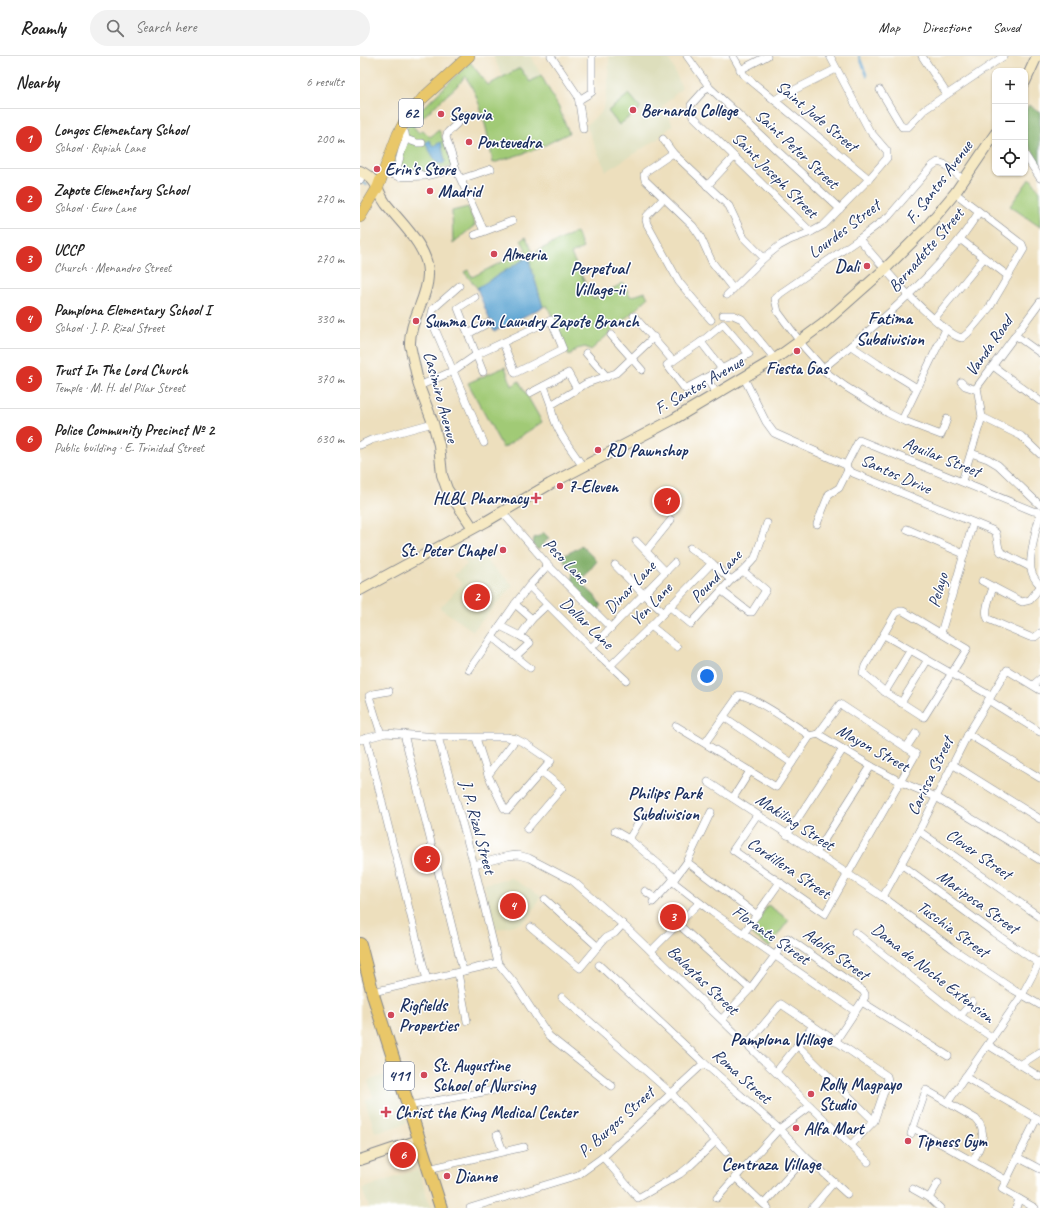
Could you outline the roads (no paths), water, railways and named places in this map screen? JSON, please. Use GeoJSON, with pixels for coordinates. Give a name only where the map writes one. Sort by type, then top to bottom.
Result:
{"type":"FeatureCollection","features":[{"type":"Feature","properties":{"kind":"highway","name":"411"},"geometry":{"type":"LineString","coordinates":[[360,944],[373,992],[441,1208]]}},
{"type":"Feature","properties":{"kind":"main road","name":"62"},"geometry":{"type":"LineString","coordinates":[[360,217],[387,171],[398,134],[407,117],[423,98],[469,56]]}},
{"type":"Feature","properties":{"kind":"street"},"geometry":{"type":"LineString","coordinates":[[551,56],[578,96],[583,129]]}},
{"type":"Feature","properties":{"kind":"street"},"geometry":{"type":"LineString","coordinates":[[579,100],[592,92],[592,56]]}},
{"type":"Feature","properties":{"kind":"street","name":"Saint Peter Street"},"geometry":{"type":"LineString","coordinates":[[687,56],[708,86],[840,209]]}},
{"type":"Feature","properties":{"kind":"street","name":"Saint Jude Street"},"geometry":{"type":"LineString","coordinates":[[733,56],[744,75],[869,179]]}},
{"type":"Feature","properties":{"kind":"street"},"geometry":{"type":"LineString","coordinates":[[740,70],[767,56]]}},
{"type":"Feature","properties":{"kind":"street"},"geometry":{"type":"LineString","coordinates":[[727,295],[764,258],[790,240],[824,225],[885,161],[887,151],[869,130],[830,56]]}},
{"type":"Feature","properties":{"kind":"street"},"geometry":{"type":"LineString","coordinates":[[922,56],[947,94]]}},
{"type":"Feature","properties":{"kind":"street"},"geometry":{"type":"LineString","coordinates":[[880,90],[902,126],[904,128],[908,127],[924,110],[1004,56]]}},
{"type":"Feature","properties":{"kind":"street"},"geometry":{"type":"LineString","coordinates":[[1028,76],[1038,56]]}},
{"type":"Feature","properties":{"kind":"street"},"geometry":{"type":"LineString","coordinates":[[774,100],[836,69]]}},
{"type":"Feature","properties":{"kind":"street","name":"Saint Joseph Street"},"geometry":{"type":"LineString","coordinates":[[708,86],[691,105],[691,112],[693,116],[810,232]]}},
{"type":"Feature","properties":{"kind":"street"},"geometry":{"type":"LineString","coordinates":[[466,115],[448,132],[446,137],[456,169],[484,231]]}},
{"type":"Feature","properties":{"kind":"street"},"geometry":{"type":"LineString","coordinates":[[397,168],[406,136],[417,143],[422,143]]}},
{"type":"Feature","properties":{"kind":"street","name":"F. Santos Avenue"},"geometry":{"type":"LineString","coordinates":[[360,590],[583,467],[674,419],[775,359],[823,324],[886,269],[924,230],[955,193],[992,138]]}},
{"type":"Feature","properties":{"kind":"street"},"geometry":{"type":"LineString","coordinates":[[663,140],[673,153],[729,206],[744,238],[764,258]]}},
{"type":"Feature","properties":{"kind":"street"},"geometry":{"type":"LineString","coordinates":[[673,153],[647,170],[644,175],[648,184],[693,226],[700,236],[712,262],[733,289]]}},
{"type":"Feature","properties":{"kind":"street"},"geometry":{"type":"LineString","coordinates":[[707,186],[734,157]]}},
{"type":"Feature","properties":{"kind":"street"},"geometry":{"type":"LineString","coordinates":[[1028,160],[1040,178]]}},
{"type":"Feature","properties":{"kind":"street","name":"Lourdes Street"},"geometry":{"type":"LineString","coordinates":[[800,341],[778,312],[775,299],[781,293],[859,239],[889,216],[932,166],[938,162],[944,164],[964,180]]}},
{"type":"Feature","properties":{"kind":"street"},"geometry":{"type":"LineString","coordinates":[[387,171],[397,168],[403,171],[401,175]]}},
{"type":"Feature","properties":{"kind":"street"},"geometry":{"type":"LineString","coordinates":[[387,171],[401,175],[415,172],[425,176],[456,169]]}},
{"type":"Feature","properties":{"kind":"street"},"geometry":{"type":"LineString","coordinates":[[461,179],[491,169]]}},
{"type":"Feature","properties":{"kind":"street","name":"Casimiro Avenue"},"geometry":{"type":"LineString","coordinates":[[361,175],[375,181],[385,202],[416,241],[427,265],[428,280],[410,339],[419,386],[433,422],[440,453],[442,476],[447,489],[473,528]]}},
{"type":"Feature","properties":{"kind":"street"},"geometry":{"type":"LineString","coordinates":[[859,239],[908,295],[934,319],[959,337],[965,336],[990,307],[1023,252],[1023,247],[1019,242],[955,193]]}},
{"type":"Feature","properties":{"kind":"street"},"geometry":{"type":"LineString","coordinates":[[664,199],[647,216],[647,224],[679,282],[711,320]]}},
{"type":"Feature","properties":{"kind":"street","name":"Bernadette Street"},"geometry":{"type":"LineString","coordinates":[[822,369],[851,346],[908,295],[960,239],[979,212]]}},
{"type":"Feature","properties":{"kind":"street"},"geometry":{"type":"LineString","coordinates":[[475,235],[512,221]]}},
{"type":"Feature","properties":{"kind":"street"},"geometry":{"type":"LineString","coordinates":[[960,239],[1008,276]]}},
{"type":"Feature","properties":{"kind":"street"},"geometry":{"type":"LineString","coordinates":[[934,319],[984,258]]}},
{"type":"Feature","properties":{"kind":"street"},"geometry":{"type":"LineString","coordinates":[[460,286],[433,309],[431,317],[484,443]]}},
{"type":"Feature","properties":{"kind":"street"},"geometry":{"type":"LineString","coordinates":[[475,297],[458,308],[483,372]]}},
{"type":"Feature","properties":{"kind":"street","name":"Vanda Road"},"geometry":{"type":"LineString","coordinates":[[962,481],[982,417],[977,390],[979,384],[1040,302]]}},
{"type":"Feature","properties":{"kind":"street"},"geometry":{"type":"LineString","coordinates":[[723,314],[733,315],[742,319],[775,359]]}},
{"type":"Feature","properties":{"kind":"street"},"geometry":{"type":"LineString","coordinates":[[634,316],[654,337],[673,361]]}},
{"type":"Feature","properties":{"kind":"street"},"geometry":{"type":"LineString","coordinates":[[419,386],[453,371],[476,355],[550,320],[563,349],[515,372],[502,343]]}},
{"type":"Feature","properties":{"kind":"street"},"geometry":{"type":"LineString","coordinates":[[468,334],[490,322]]}},
{"type":"Feature","properties":{"kind":"street"},"geometry":{"type":"LineString","coordinates":[[723,324],[749,354],[685,389],[667,365],[701,342],[723,324]]}},
{"type":"Feature","properties":{"kind":"street"},"geometry":{"type":"LineString","coordinates":[[902,420],[946,329]]}},
{"type":"Feature","properties":{"kind":"street"},"geometry":{"type":"LineString","coordinates":[[611,335],[642,370]]}},
{"type":"Feature","properties":{"kind":"street"},"geometry":{"type":"LineString","coordinates":[[1015,335],[1040,353]]}},
{"type":"Feature","properties":{"kind":"street"},"geometry":{"type":"LineString","coordinates":[[551,405],[587,383],[616,373],[654,337]]}},
{"type":"Feature","properties":{"kind":"street"},"geometry":{"type":"LineString","coordinates":[[800,341],[822,369],[846,387],[902,420],[941,434],[947,419]]}},
{"type":"Feature","properties":{"kind":"street"},"geometry":{"type":"LineString","coordinates":[[701,342],[722,369]]}},
{"type":"Feature","properties":{"kind":"street"},"geometry":{"type":"LineString","coordinates":[[851,346],[917,388]]}},
{"type":"Feature","properties":{"kind":"street"},"geometry":{"type":"LineString","coordinates":[[586,353],[607,377]]}},
{"type":"Feature","properties":{"kind":"street"},"geometry":{"type":"LineString","coordinates":[[993,366],[1040,401]]}},
{"type":"Feature","properties":{"kind":"street"},"geometry":{"type":"LineString","coordinates":[[530,393],[568,373],[576,390]]}},
{"type":"Feature","properties":{"kind":"street","name":"Santos Drive"},"geometry":{"type":"LineString","coordinates":[[744,378],[766,422],[774,432],[873,482],[994,532],[997,535],[1001,552],[1030,567]]}},
{"type":"Feature","properties":{"kind":"street"},"geometry":{"type":"LineString","coordinates":[[705,379],[715,395]]}},
{"type":"Feature","properties":{"kind":"street"},"geometry":{"type":"LineString","coordinates":[[961,382],[965,386],[977,390]]}},
{"type":"Feature","properties":{"kind":"street"},"geometry":{"type":"LineString","coordinates":[[544,386],[551,405],[556,426],[583,467]]}},
{"type":"Feature","properties":{"kind":"street"},"geometry":{"type":"LineString","coordinates":[[982,417],[1021,436],[1040,454]]}},
{"type":"Feature","properties":{"kind":"street"},"geometry":{"type":"LineString","coordinates":[[360,445],[371,440],[433,422]]}},
{"type":"Feature","properties":{"kind":"street","name":"Aguilar Street"},"geometry":{"type":"LineString","coordinates":[[847,468],[859,440],[1033,511],[1040,512]]}},
{"type":"Feature","properties":{"kind":"street"},"geometry":{"type":"LineString","coordinates":[[971,453],[988,459],[998,465],[1040,505]]}},
{"type":"Feature","properties":{"kind":"street"},"geometry":{"type":"LineString","coordinates":[[817,524],[829,494],[839,488],[847,468]]}},
{"type":"Feature","properties":{"kind":"street","name":"Peso Lane"},"geometry":{"type":"LineString","coordinates":[[502,512],[548,566],[611,628]]}},
{"type":"Feature","properties":{"kind":"street"},"geometry":{"type":"LineString","coordinates":[[982,581],[1019,601],[1025,602],[1030,600],[1040,586],[1034,578],[1030,567],[1036,529],[1040,516]]}},
{"type":"Feature","properties":{"kind":"street"},"geometry":{"type":"LineString","coordinates":[[646,551],[671,520]]}},
{"type":"Feature","properties":{"kind":"street","name":"Pound Lane"},"geometry":{"type":"LineString","coordinates":[[669,606],[691,624],[731,580],[743,571],[755,558],[767,523]]}},
{"type":"Feature","properties":{"kind":"street","name":"Pelayo"},"geometry":{"type":"LineString","coordinates":[[941,634],[973,523]]}},
{"type":"Feature","properties":{"kind":"street"},"geometry":{"type":"LineString","coordinates":[[907,528],[964,554]]}},
{"type":"Feature","properties":{"kind":"street"},"geometry":{"type":"LineString","coordinates":[[636,541],[666,572]]}},
{"type":"Feature","properties":{"kind":"street"},"geometry":{"type":"LineString","coordinates":[[690,548],[712,563],[731,580]]}},
{"type":"Feature","properties":{"kind":"street","name":"Dinar Lane"},"geometry":{"type":"LineString","coordinates":[[591,648],[674,563]]}},
{"type":"Feature","properties":{"kind":"street","name":"Yen Lane"},"geometry":{"type":"LineString","coordinates":[[611,665],[712,563]]}},
{"type":"Feature","properties":{"kind":"street"},"geometry":{"type":"LineString","coordinates":[[615,565],[663,612]]}},
{"type":"Feature","properties":{"kind":"street"},"geometry":{"type":"LineString","coordinates":[[469,670],[515,604],[529,586],[548,566]]}},
{"type":"Feature","properties":{"kind":"street"},"geometry":{"type":"LineString","coordinates":[[722,591],[751,612],[766,590],[743,571]]}},
{"type":"Feature","properties":{"kind":"street","name":"Dollar Lane"},"geometry":{"type":"LineString","coordinates":[[529,586],[591,648],[626,680]]}},
{"type":"Feature","properties":{"kind":"street"},"geometry":{"type":"LineString","coordinates":[[993,587],[986,611],[986,617],[988,619],[1030,637],[1035,637],[1040,633]]}},
{"type":"Feature","properties":{"kind":"street"},"geometry":{"type":"LineString","coordinates":[[515,604],[532,619]]}},
{"type":"Feature","properties":{"kind":"street"},"geometry":{"type":"LineString","coordinates":[[520,636],[532,619],[547,605]]}},
{"type":"Feature","properties":{"kind":"street"},"geometry":{"type":"LineString","coordinates":[[900,611],[903,611],[941,634],[967,649],[952,675],[924,717],[885,692],[863,673],[865,666],[896,613],[900,611]]}},
{"type":"Feature","properties":{"kind":"street"},"geometry":{"type":"LineString","coordinates":[[500,626],[530,643],[516,656]]}},
{"type":"Feature","properties":{"kind":"street"},"geometry":{"type":"LineString","coordinates":[[651,626],[677,647]]}},
{"type":"Feature","properties":{"kind":"street"},"geometry":{"type":"LineString","coordinates":[[884,635],[990,698],[1040,732]]}},
{"type":"Feature","properties":{"kind":"street"},"geometry":{"type":"LineString","coordinates":[[492,637],[530,668]]}},
{"type":"Feature","properties":{"kind":"street"},"geometry":{"type":"LineString","coordinates":[[885,692],[910,651]]}},
{"type":"Feature","properties":{"kind":"street"},"geometry":{"type":"LineString","coordinates":[[901,703],[927,661]]}},
{"type":"Feature","properties":{"kind":"street","name":"Carissa Street"},"geometry":{"type":"LineString","coordinates":[[884,897],[968,734],[1007,670],[1033,685]]}},
{"type":"Feature","properties":{"kind":"street"},"geometry":{"type":"LineString","coordinates":[[1040,679],[1033,685],[1040,690]]}},
{"type":"Feature","properties":{"kind":"street"},"geometry":{"type":"LineString","coordinates":[[381,734],[369,696],[389,691]]}},
{"type":"Feature","properties":{"kind":"street"},"geometry":{"type":"LineString","coordinates":[[705,743],[724,717],[735,698],[739,695],[787,720],[810,736]]}},
{"type":"Feature","properties":{"kind":"street"},"geometry":{"type":"LineString","coordinates":[[676,726],[776,787],[810,736],[818,734],[840,704],[916,754],[848,874]]}},
{"type":"Feature","properties":{"kind":"street"},"geometry":{"type":"LineString","coordinates":[[724,717],[792,763]]}},
{"type":"Feature","properties":{"kind":"street"},"geometry":{"type":"LineString","coordinates":[[427,980],[363,739],[386,733],[438,737],[507,737],[516,739],[551,761],[513,806],[506,810],[488,775],[476,738]]}},
{"type":"Feature","properties":{"kind":"street"},"geometry":{"type":"LineString","coordinates":[[906,748],[916,733]]}},
{"type":"Feature","properties":{"kind":"street"},"geometry":{"type":"LineString","coordinates":[[404,734],[461,972],[467,1021]]}},
{"type":"Feature","properties":{"kind":"street","name":"Mayon Street"},"geometry":{"type":"LineString","coordinates":[[818,734],[871,766],[901,782],[936,797],[1040,860]]}},
{"type":"Feature","properties":{"kind":"street"},"geometry":{"type":"LineString","coordinates":[[968,734],[1040,778]]}},
{"type":"Feature","properties":{"kind":"street","name":"J. P. Rizal Street"},"geometry":{"type":"LineString","coordinates":[[438,737],[474,865],[498,963]]}},
{"type":"Feature","properties":{"kind":"street"},"geometry":{"type":"LineString","coordinates":[[488,775],[516,739]]}},
{"type":"Feature","properties":{"kind":"street"},"geometry":{"type":"LineString","coordinates":[[787,834],[843,749]]}},
{"type":"Feature","properties":{"kind":"street"},"geometry":{"type":"LineString","coordinates":[[952,764],[1040,819]]}},
{"type":"Feature","properties":{"kind":"street"},"geometry":{"type":"LineString","coordinates":[[816,853],[871,766]]}},
{"type":"Feature","properties":{"kind":"street"},"geometry":{"type":"LineString","coordinates":[[733,798],[750,771]]}},
{"type":"Feature","properties":{"kind":"street"},"geometry":{"type":"LineString","coordinates":[[527,829],[562,788],[542,772]]}},
{"type":"Feature","properties":{"kind":"street","name":"Makiling Street"},"geometry":{"type":"LineString","coordinates":[[708,782],[866,886]]}},
{"type":"Feature","properties":{"kind":"street"},"geometry":{"type":"LineString","coordinates":[[645,891],[655,900],[674,880],[687,862],[711,812]]}},
{"type":"Feature","properties":{"kind":"street"},"geometry":{"type":"LineString","coordinates":[[629,839],[644,814]]}},
{"type":"Feature","properties":{"kind":"street","name":"Cordillera Street"},"geometry":{"type":"LineString","coordinates":[[757,815],[734,850],[825,914],[848,874]]}},
{"type":"Feature","properties":{"kind":"street","name":"Clover Street"},"geometry":{"type":"LineString","coordinates":[[919,830],[1040,917]]}},
{"type":"Feature","properties":{"kind":"street","name":"Florante Street"},"geometry":{"type":"LineString","coordinates":[[615,831],[629,839],[699,903],[855,1011]]}},
{"type":"Feature","properties":{"kind":"street","name":"Balagtas Street"},"geometry":{"type":"LineString","coordinates":[[474,865],[508,856],[518,855],[529,858],[573,881],[623,924],[868,1162]]}},
{"type":"Feature","properties":{"kind":"street"},"geometry":{"type":"LineString","coordinates":[[687,862],[757,915]]}},
{"type":"Feature","properties":{"kind":"street","name":"Mariposa Street"},"geometry":{"type":"LineString","coordinates":[[901,864],[993,932],[1040,963]]}},
{"type":"Feature","properties":{"kind":"street"},"geometry":{"type":"LineString","coordinates":[[743,934],[780,882]]}},
{"type":"Feature","properties":{"kind":"street","name":"Tuschia Street"},"geometry":{"type":"LineString","coordinates":[[866,886],[884,897],[953,949],[1022,995],[1040,1005]]}},
{"type":"Feature","properties":{"kind":"street"},"geometry":{"type":"LineString","coordinates":[[545,899],[598,947]]}},
{"type":"Feature","properties":{"kind":"street"},"geometry":{"type":"LineString","coordinates":[[651,951],[699,903]]}},
{"type":"Feature","properties":{"kind":"street"},"geometry":{"type":"LineString","coordinates":[[531,927],[580,968],[605,938],[615,933],[623,924]]}},
{"type":"Feature","properties":{"kind":"street"},"geometry":{"type":"LineString","coordinates":[[678,924],[750,989]]}},
{"type":"Feature","properties":{"kind":"street","name":"Dama de Noche Extension"},"geometry":{"type":"LineString","coordinates":[[855,932],[960,1016],[993,1038]]}},
{"type":"Feature","properties":{"kind":"street","name":"Adolfo Street"},"geometry":{"type":"LineString","coordinates":[[775,956],[788,938],[863,991],[865,997],[862,1002]]}},
{"type":"Feature","properties":{"kind":"street"},"geometry":{"type":"LineString","coordinates":[[722,1019],[750,989],[775,956]]}},
{"type":"Feature","properties":{"kind":"street"},"geometry":{"type":"LineString","coordinates":[[373,992],[498,963],[515,984],[549,1036],[612,1086]]}},
{"type":"Feature","properties":{"kind":"street"},"geometry":{"type":"LineString","coordinates":[[948,1102],[1022,995],[1040,963]]}},
{"type":"Feature","properties":{"kind":"street","name":"Roma Street"},"geometry":{"type":"LineString","coordinates":[[599,965],[704,1063],[779,1129],[806,1157],[847,1194]]}},
{"type":"Feature","properties":{"kind":"street"},"geometry":{"type":"LineString","coordinates":[[562,997],[671,1093],[726,1152]]}},
{"type":"Feature","properties":{"kind":"street"},"geometry":{"type":"LineString","coordinates":[[835,1042],[862,1002],[948,1056]]}},
{"type":"Feature","properties":{"kind":"street"},"geometry":{"type":"LineString","coordinates":[[960,1016],[972,1002]]}},
{"type":"Feature","properties":{"kind":"street"},"geometry":{"type":"LineString","coordinates":[[747,1044],[781,1004],[887,1076],[888,1080],[874,1121],[850,1145]]}},
{"type":"Feature","properties":{"kind":"street"},"geometry":{"type":"LineString","coordinates":[[776,1072],[813,1026]]}},
{"type":"Feature","properties":{"kind":"street"},"geometry":{"type":"LineString","coordinates":[[797,1045],[874,1121]]}},
{"type":"Feature","properties":{"kind":"street"},"geometry":{"type":"LineString","coordinates":[[988,1045],[1040,1077]]}},
{"type":"Feature","properties":{"kind":"street"},"geometry":{"type":"LineString","coordinates":[[1020,1065],[1040,1052]]}},
{"type":"Feature","properties":{"kind":"street","name":"P. Burgos Street"},"geometry":{"type":"LineString","coordinates":[[470,1208],[578,1175],[603,1157],[704,1063]]}},
{"type":"Feature","properties":{"kind":"street"},"geometry":{"type":"LineString","coordinates":[[965,1077],[1039,1119],[1017,1157],[1002,1189],[1035,1208]]}},
{"type":"Feature","properties":{"kind":"street"},"geometry":{"type":"LineString","coordinates":[[408,1106],[521,1085]]}},
{"type":"Feature","properties":{"kind":"street"},"geometry":{"type":"LineString","coordinates":[[973,1161],[983,1136],[983,1129],[980,1123],[976,1119],[926,1090],[912,1131],[973,1161],[1006,1180]]}},
{"type":"Feature","properties":{"kind":"street"},"geometry":{"type":"LineString","coordinates":[[717,1198],[779,1129],[810,1106]]}},
{"type":"Feature","properties":{"kind":"street"},"geometry":{"type":"LineString","coordinates":[[497,1135],[503,1151]]}},
{"type":"Feature","properties":{"kind":"street"},"geometry":{"type":"LineString","coordinates":[[361,1157],[419,1140]]}},
{"type":"Feature","properties":{"kind":"street"},"geometry":{"type":"LineString","coordinates":[[603,1157],[638,1198],[680,1174],[716,1141]]}},
{"type":"Feature","properties":{"kind":"street"},"geometry":{"type":"LineString","coordinates":[[428,1169],[524,1147]]}},
{"type":"Feature","properties":{"kind":"street"},"geometry":{"type":"LineString","coordinates":[[735,1177],[766,1206],[806,1157]]}},
{"type":"Feature","properties":{"kind":"street"},"geometry":{"type":"LineString","coordinates":[[1017,1157],[1040,1169]]}},
{"type":"Feature","properties":{"kind":"street"},"geometry":{"type":"LineString","coordinates":[[812,1208],[834,1182]]}},
{"type":"Feature","properties":{"kind":"street"},"geometry":{"type":"LineString","coordinates":[[929,1198],[938,1184]]}},
{"type":"Feature","properties":{"kind":"street"},"geometry":{"type":"LineString","coordinates":[[913,1189],[929,1198],[940,1208]]}},
{"type":"Feature","properties":{"kind":"street"},"geometry":{"type":"LineString","coordinates":[[1016,1208],[1019,1199]]}},
{"type":"Feature","properties":{"kind":"water"},"geometry":{"type":"Polygon","coordinates":[[[429,140],[433,146],[441,142],[445,162],[443,164],[437,163],[425,143],[429,140]]]}},
{"type":"Feature","properties":{"kind":"water"},"geometry":{"type":"Polygon","coordinates":[[[528,257],[543,307],[494,331],[477,288],[528,257]]]}},
{"type":"Feature","properties":{"kind":"waterway"},"geometry":{"type":"LineString","coordinates":[[859,56],[867,76]]}},
{"type":"Feature","properties":{"kind":"waterway"},"geometry":{"type":"LineString","coordinates":[[361,182],[367,185]]}},
{"type":"Feature","properties":{"kind":"place","name":"Bernardo College"},"geometry":{"type":"Point","coordinates":[633,110]}},
{"type":"Feature","properties":{"kind":"place","name":"Segovia"},"geometry":{"type":"Point","coordinates":[441,114]}},
{"type":"Feature","properties":{"kind":"place","name":"Pontevedra"},"geometry":{"type":"Point","coordinates":[469,142]}},
{"type":"Feature","properties":{"kind":"place","name":"Erin's Store"},"geometry":{"type":"Point","coordinates":[377,169]}},
{"type":"Feature","properties":{"kind":"place","name":"Madrid"},"geometry":{"type":"Point","coordinates":[430,191]}},
{"type":"Feature","properties":{"kind":"place","name":"Almeria"},"geometry":{"type":"Point","coordinates":[494,254]}},
{"type":"Feature","properties":{"kind":"place","name":"Dali"},"geometry":{"type":"Point","coordinates":[867,266]}},
{"type":"Feature","properties":{"kind":"place","name":"Summa Cum Laundry Zapote Branch"},"geometry":{"type":"Point","coordinates":[416,321]}},
{"type":"Feature","properties":{"kind":"place","name":"Fiesta Gas"},"geometry":{"type":"Point","coordinates":[797,351]}},
{"type":"Feature","properties":{"kind":"place","name":"RD Pawnshop"},"geometry":{"type":"Point","coordinates":[598,450]}},
{"type":"Feature","properties":{"kind":"place","name":"7-Eleven"},"geometry":{"type":"Point","coordinates":[560,486]}},
{"type":"Feature","properties":{"kind":"place","name":"HLBL Pharmacy"},"geometry":{"type":"Point","coordinates":[536,498]}},
{"type":"Feature","properties":{"kind":"place","name":"Longos Elementary School"},"geometry":{"type":"Point","coordinates":[667,501]}},
{"type":"Feature","properties":{"kind":"place","name":"St. Peter Chapel"},"geometry":{"type":"Point","coordinates":[503,550]}},
{"type":"Feature","properties":{"kind":"place","name":"Zapote Elementary School"},"geometry":{"type":"Point","coordinates":[477,597]}},
{"type":"Feature","properties":{"kind":"place","name":"Trust In The Lord Church"},"geometry":{"type":"Point","coordinates":[427,859]}},
{"type":"Feature","properties":{"kind":"place","name":"Pamplona Elementary School I"},"geometry":{"type":"Point","coordinates":[513,906]}},
{"type":"Feature","properties":{"kind":"place","name":"UCCP"},"geometry":{"type":"Point","coordinates":[673,917]}},
{"type":"Feature","properties":{"kind":"place","name":"Rigfields Properties"},"geometry":{"type":"Point","coordinates":[391,1015]}},
{"type":"Feature","properties":{"kind":"place","name":"St. Augustine School of Nursing"},"geometry":{"type":"Point","coordinates":[424,1075]}},
{"type":"Feature","properties":{"kind":"place","name":"Rolly Magpayo Studio"},"geometry":{"type":"Point","coordinates":[811,1094]}},
{"type":"Feature","properties":{"kind":"place","name":"Christ the King Medical Center"},"geometry":{"type":"Point","coordinates":[386,1112]}},
{"type":"Feature","properties":{"kind":"place","name":"Alfa Mart"},"geometry":{"type":"Point","coordinates":[796,1128]}},
{"type":"Feature","properties":{"kind":"place","name":"Tipness Gym"},"geometry":{"type":"Point","coordinates":[908,1141]}},
{"type":"Feature","properties":{"kind":"place","name":"Police Community Precinct № 2"},"geometry":{"type":"Point","coordinates":[403,1155]}},
{"type":"Feature","properties":{"kind":"place","name":"Dianne"},"geometry":{"type":"Point","coordinates":[447,1176]}},
{"type":"Feature","properties":{"kind":"district","name":"Perpetual Village-ii"},"geometry":{"type":"Point","coordinates":[599,278]}},
{"type":"Feature","properties":{"kind":"district","name":"Fatima Subdivision"},"geometry":{"type":"Point","coordinates":[890,328]}},
{"type":"Feature","properties":{"kind":"district","name":"Philips Park Subdivision"},"geometry":{"type":"Point","coordinates":[665,803]}},
{"type":"Feature","properties":{"kind":"district","name":"Pamplona Village"},"geometry":{"type":"Point","coordinates":[781,1039]}},
{"type":"Feature","properties":{"kind":"district","name":"Centraza Village"},"geometry":{"type":"Point","coordinates":[771,1164]}}]}
